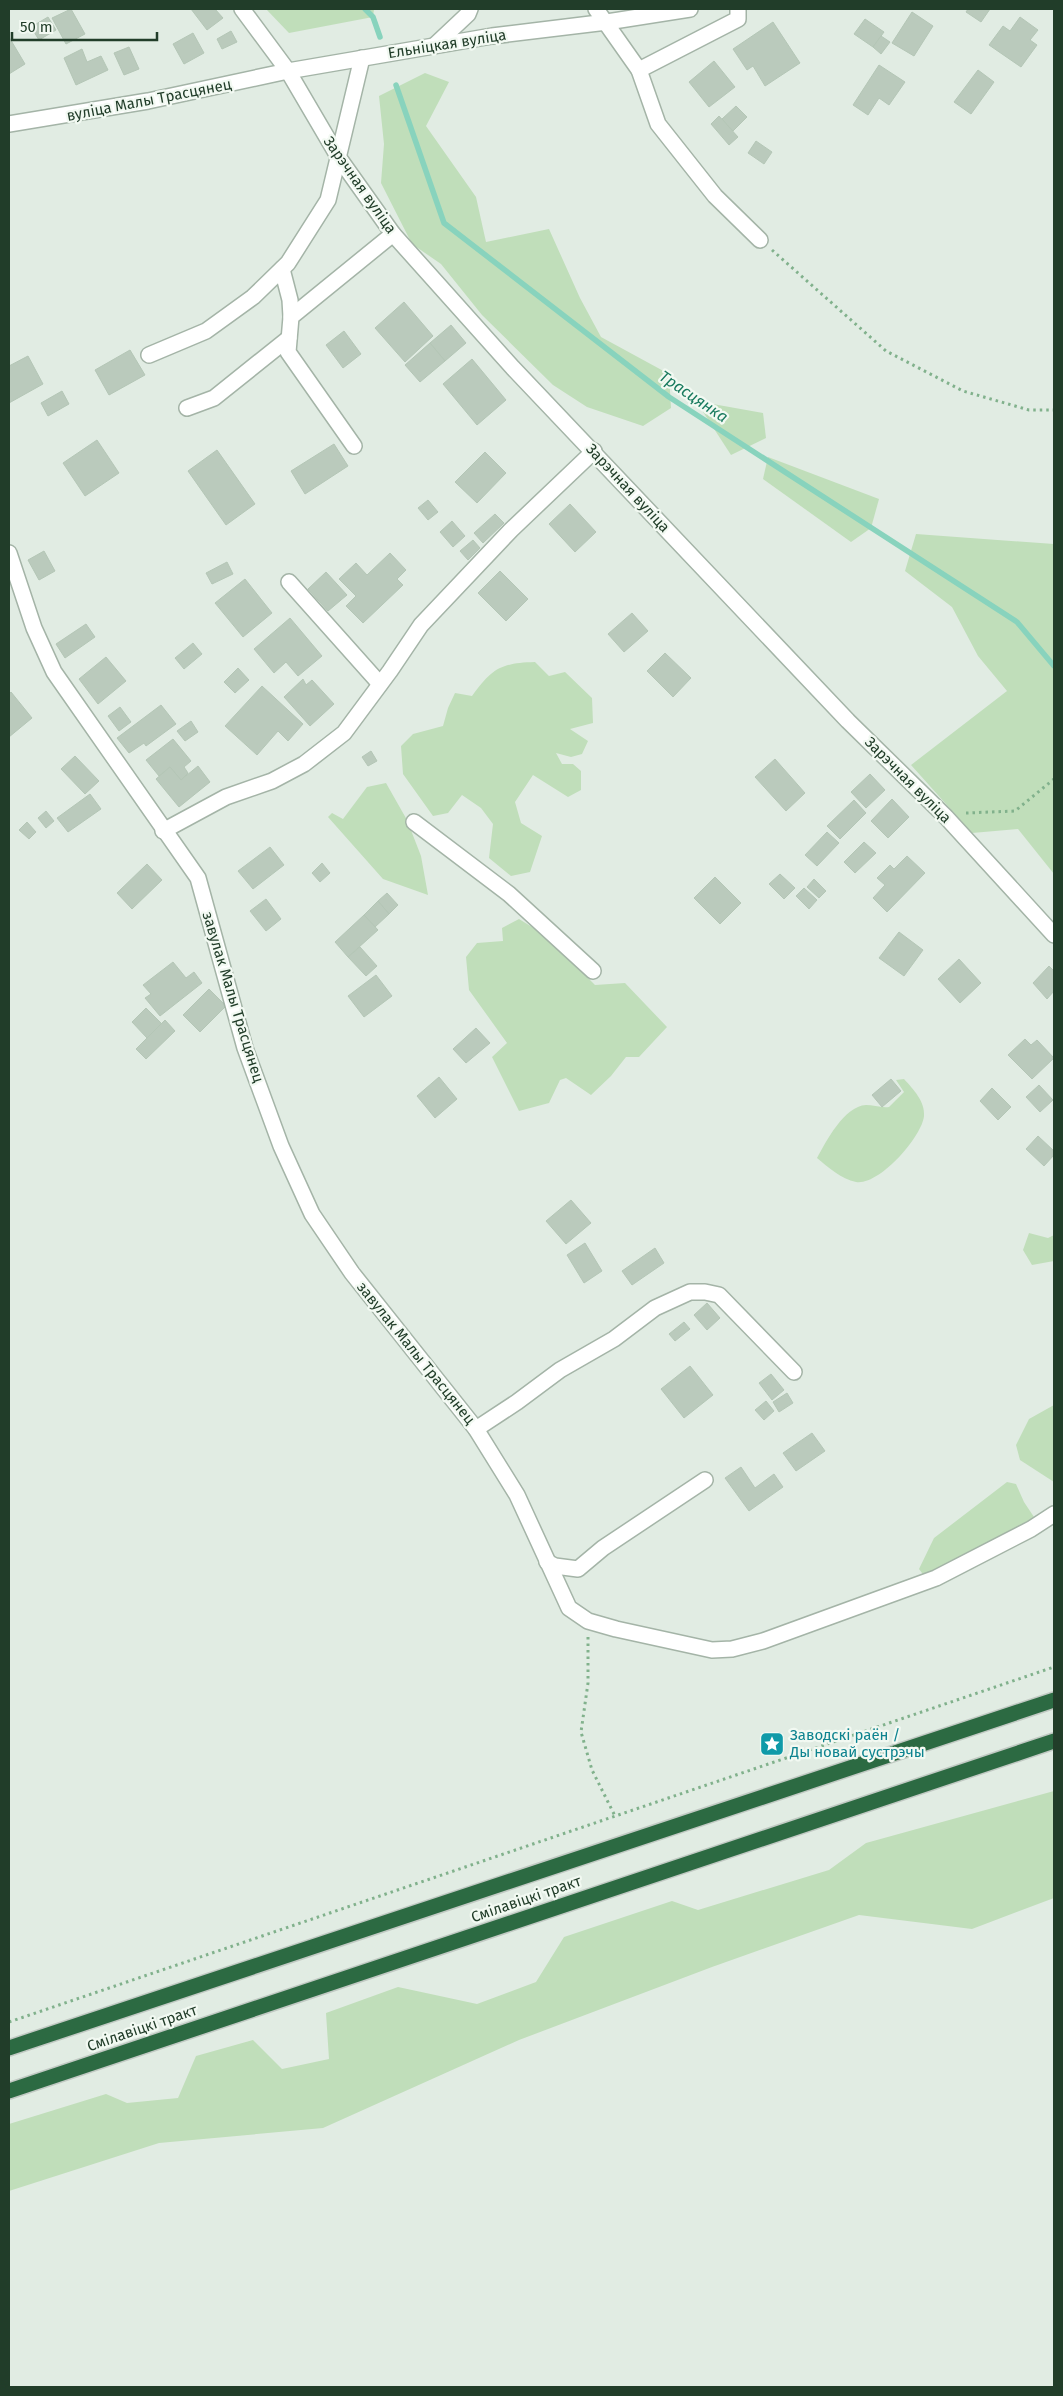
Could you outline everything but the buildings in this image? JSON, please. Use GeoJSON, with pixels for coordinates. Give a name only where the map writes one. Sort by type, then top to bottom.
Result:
{"type":"FeatureCollection","features":[{"type":"Feature","properties":{"kind":"highway","name":"Смілавіцкі тракт"},"geometry":{"type":"LineString","coordinates":[[9,2048],[1054,1700]]}},
{"type":"Feature","properties":{"kind":"highway","name":"Смілавіцкі тракт"},"geometry":{"type":"LineString","coordinates":[[9,2091],[1054,1741]]}},
{"type":"Feature","properties":{"kind":"street","name":"Зарэчная вуліца"},"geometry":{"type":"LineString","coordinates":[[242,9],[288,71],[339,158],[393,234],[514,368],[594,450],[848,721],[946,817],[1054,935]]}},
{"type":"Feature","properties":{"kind":"street"},"geometry":{"type":"LineString","coordinates":[[434,46],[468,14],[470,9]]}},
{"type":"Feature","properties":{"kind":"street"},"geometry":{"type":"LineString","coordinates":[[596,9],[607,22],[639,70],[658,124],[715,196],[760,240]]}},
{"type":"Feature","properties":{"kind":"street","name":"Ельніцкая вуліца"},"geometry":{"type":"LineString","coordinates":[[288,71],[492,36],[607,22],[690,9]]}},
{"type":"Feature","properties":{"kind":"street"},"geometry":{"type":"LineString","coordinates":[[639,70],[738,20],[738,9]]}},
{"type":"Feature","properties":{"kind":"street"},"geometry":{"type":"LineString","coordinates":[[149,355],[206,331],[254,297],[282,269],[328,200],[362,58]]}},
{"type":"Feature","properties":{"kind":"street","name":"вуліца Малы Трасцянец"},"geometry":{"type":"LineString","coordinates":[[10,126],[148,101],[288,71]]}},
{"type":"Feature","properties":{"kind":"street"},"geometry":{"type":"LineString","coordinates":[[291,317],[393,234]]}},
{"type":"Feature","properties":{"kind":"street"},"geometry":{"type":"LineString","coordinates":[[282,269],[290,300],[291,317],[288,352],[354,446]]}},
{"type":"Feature","properties":{"kind":"street"},"geometry":{"type":"LineString","coordinates":[[187,408],[214,398],[289,338]]}},
{"type":"Feature","properties":{"kind":"street"},"geometry":{"type":"LineString","coordinates":[[163,831],[226,797],[272,781],[304,764],[344,732],[421,625],[511,530],[594,450]]}},
{"type":"Feature","properties":{"kind":"street","name":"завулак Малы Трасцянец"},"geometry":{"type":"LineString","coordinates":[[9,553],[34,628],[54,672],[163,831],[198,878],[245,1048],[281,1146],[312,1214],[352,1273],[476,1429],[517,1495],[569,1608],[588,1621]]}},
{"type":"Feature","properties":{"kind":"street"},"geometry":{"type":"LineString","coordinates":[[289,582],[380,684]]}},
{"type":"Feature","properties":{"kind":"street"},"geometry":{"type":"LineString","coordinates":[[414,822],[509,894],[592,972]]}},
{"type":"Feature","properties":{"kind":"street"},"geometry":{"type":"LineString","coordinates":[[476,1429],[560,1370],[614,1339],[656,1308],[690,1292],[705,1292],[719,1295],[794,1372]]}},
{"type":"Feature","properties":{"kind":"street"},"geometry":{"type":"LineString","coordinates":[[547,1562],[555,1566],[578,1569],[602,1548],[705,1480]]}},
{"type":"Feature","properties":{"kind":"street"},"geometry":{"type":"LineString","coordinates":[[588,1621],[712,1650],[732,1649],[763,1641],[936,1578],[1032,1529],[1054,1514]]}},
{"type":"Feature","properties":{"kind":"path"},"geometry":{"type":"LineString","coordinates":[[760,240],[886,351],[964,391],[1029,410],[1054,410]]}},
{"type":"Feature","properties":{"kind":"path"},"geometry":{"type":"LineString","coordinates":[[946,817],[975,812],[1015,811],[1054,780]]}},
{"type":"Feature","properties":{"kind":"path"},"geometry":{"type":"LineString","coordinates":[[588,1621],[588,1683],[581,1732],[592,1770],[615,1816]]}},
{"type":"Feature","properties":{"kind":"path"},"geometry":{"type":"LineString","coordinates":[[9,2022],[1054,1667]]}},
{"type":"Feature","properties":{"kind":"green space"},"geometry":{"type":"Polygon","coordinates":[[[266,9],[374,9],[373,17],[289,33],[266,9]]]}},
{"type":"Feature","properties":{"kind":"green space"},"geometry":{"type":"Polygon","coordinates":[[[425,73],[449,82],[426,126],[476,197],[486,242],[549,229],[580,298],[601,337],[669,374],[671,408],[643,426],[587,407],[553,385],[482,315],[441,264],[412,244],[381,183],[384,144],[379,96],[425,73]]]}},
{"type":"Feature","properties":{"kind":"green space"},"geometry":{"type":"Polygon","coordinates":[[[696,401],[763,413],[766,438],[731,455],[696,401]]]}},
{"type":"Feature","properties":{"kind":"green space"},"geometry":{"type":"Polygon","coordinates":[[[768,457],[879,499],[871,528],[851,542],[763,479],[768,457]]]}},
{"type":"Feature","properties":{"kind":"green space"},"geometry":{"type":"Polygon","coordinates":[[[916,534],[1054,544],[1054,874],[1018,829],[972,833],[911,765],[1007,691],[978,656],[952,607],[905,571],[916,534]]]}},
{"type":"Feature","properties":{"kind":"green space"},"geometry":{"type":"Polygon","coordinates":[[[535,662],[549,676],[565,672],[592,698],[593,723],[570,729],[588,741],[582,754],[571,757],[556,753],[562,764],[573,764],[581,771],[581,790],[568,797],[533,775],[515,802],[521,823],[542,836],[530,872],[511,876],[489,858],[493,824],[481,808],[462,795],[448,813],[433,816],[403,774],[401,746],[413,734],[443,726],[455,693],[472,696],[485,679],[498,669],[513,664],[535,662]]]}},
{"type":"Feature","properties":{"kind":"green space"},"geometry":{"type":"Polygon","coordinates":[[[386,783],[407,820],[421,856],[428,895],[383,879],[328,817],[332,813],[343,819],[367,787],[386,783]]]}},
{"type":"Feature","properties":{"kind":"green space"},"geometry":{"type":"Polygon","coordinates":[[[519,919],[545,935],[595,985],[625,983],[667,1027],[639,1057],[626,1057],[611,1076],[591,1095],[566,1078],[560,1080],[549,1103],[519,1111],[492,1057],[507,1043],[469,990],[466,957],[477,943],[503,941],[502,928],[519,919]]]}},
{"type":"Feature","properties":{"kind":"green space"},"geometry":{"type":"Polygon","coordinates":[[[904,1079],[915,1091],[923,1105],[924,1116],[916,1136],[887,1168],[865,1181],[856,1182],[830,1169],[817,1158],[825,1143],[850,1111],[866,1105],[889,1107],[904,1092],[896,1080],[904,1079]]]}},
{"type":"Feature","properties":{"kind":"green space"},"geometry":{"type":"Polygon","coordinates":[[[1029,1233],[1048,1238],[1054,1235],[1054,1261],[1032,1265],[1023,1250],[1029,1233]]]}},
{"type":"Feature","properties":{"kind":"green space"},"geometry":{"type":"Polygon","coordinates":[[[1054,1405],[1054,1482],[1020,1460],[1016,1445],[1029,1419],[1054,1405]]]}},
{"type":"Feature","properties":{"kind":"green space"},"geometry":{"type":"Polygon","coordinates":[[[1007,1482],[1016,1484],[1024,1502],[1036,1520],[925,1577],[919,1569],[934,1538],[1007,1482]]]}},
{"type":"Feature","properties":{"kind":"green space"},"geometry":{"type":"Polygon","coordinates":[[[1054,1791],[1054,1898],[972,1929],[859,1915],[712,1967],[519,2040],[323,2128],[159,2143],[9,2191],[9,2124],[106,2094],[127,2103],[178,2098],[196,2056],[253,2040],[282,2069],[329,2059],[326,2013],[398,1987],[477,2004],[536,1982],[564,1937],[672,1901],[698,1910],[829,1870],[866,1843],[1054,1791]]]}},
{"type":"Feature","properties":{"kind":"waterway","name":"Трасцянка"},"geometry":{"type":"LineString","coordinates":[[365,9],[373,17],[380,37]]}},
{"type":"Feature","properties":{"kind":"waterway","name":"Трасцянка"},"geometry":{"type":"LineString","coordinates":[[396,85],[444,223],[669,397],[1017,622],[1054,666]]}},
{"type":"Feature","properties":{"kind":"place","name":"Заводскі раён / Ды новай сустрэчы"},"geometry":{"type":"Point","coordinates":[772,1744]}}]}
